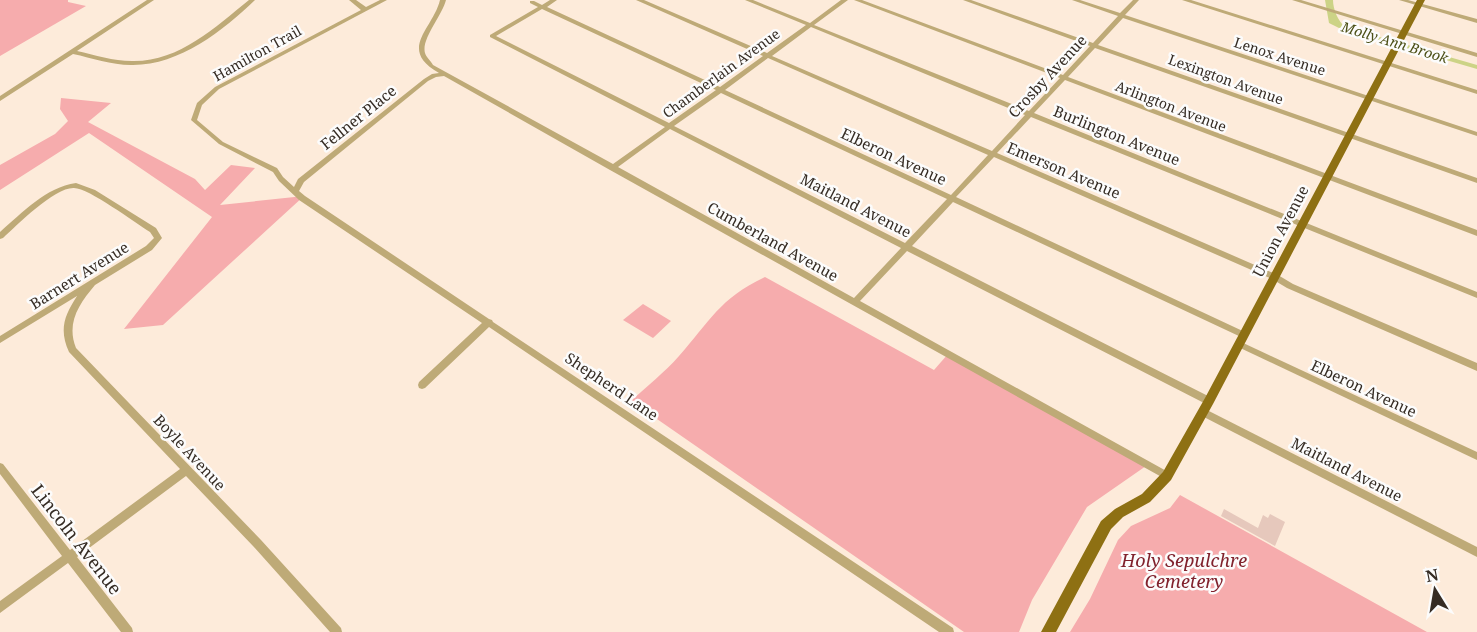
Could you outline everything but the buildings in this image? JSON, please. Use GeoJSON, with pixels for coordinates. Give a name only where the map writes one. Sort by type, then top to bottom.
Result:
{"type":"FeatureCollection","features":[{"type":"Feature","properties":{"kind":"main road","name":"Union Avenue"},"geometry":{"type":"LineString","coordinates":[[1048,632],[1106,525],[1119,513],[1146,498],[1167,476],[1206,407],[1419,2]]}},
{"type":"Feature","properties":{"kind":"street"},"geometry":{"type":"LineString","coordinates":[[0,99],[151,0]]}},
{"type":"Feature","properties":{"kind":"street"},"geometry":{"type":"LineString","coordinates":[[71,52],[139,64],[174,57],[194,46],[252,0]]}},
{"type":"Feature","properties":{"kind":"street"},"geometry":{"type":"LineString","coordinates":[[352,0],[364,9]]}},
{"type":"Feature","properties":{"kind":"street","name":"Hamilton Trail"},"geometry":{"type":"LineString","coordinates":[[261,165],[221,143],[198,125],[194,120],[199,104],[217,88],[384,0]]}},
{"type":"Feature","properties":{"kind":"street","name":"Cumberland Avenue"},"geometry":{"type":"LineString","coordinates":[[443,0],[439,12],[422,39],[421,49],[427,62],[445,74],[1167,476]]}},
{"type":"Feature","properties":{"kind":"street"},"geometry":{"type":"LineString","coordinates":[[542,7],[554,0]]}},
{"type":"Feature","properties":{"kind":"street","name":"Emerson Avenue"},"geometry":{"type":"LineString","coordinates":[[639,0],[1477,367]]}},
{"type":"Feature","properties":{"kind":"street","name":"Burlington Avenue"},"geometry":{"type":"LineString","coordinates":[[748,0],[1477,295]]}},
{"type":"Feature","properties":{"kind":"street","name":"Chamberlain Avenue"},"geometry":{"type":"LineString","coordinates":[[612,168],[845,0]]}},
{"type":"Feature","properties":{"kind":"street","name":"Arlington Avenue"},"geometry":{"type":"LineString","coordinates":[[856,0],[1477,233]]}},
{"type":"Feature","properties":{"kind":"street","name":"Lexington Avenue"},"geometry":{"type":"LineString","coordinates":[[966,0],[1477,181]]}},
{"type":"Feature","properties":{"kind":"street","name":"Lenox Avenue"},"geometry":{"type":"LineString","coordinates":[[1075,0],[1477,134]]}},
{"type":"Feature","properties":{"kind":"street","name":"Crosby Avenue"},"geometry":{"type":"LineString","coordinates":[[855,302],[1136,0]]}},
{"type":"Feature","properties":{"kind":"street"},"geometry":{"type":"LineString","coordinates":[[1185,0],[1477,92]]}},
{"type":"Feature","properties":{"kind":"street"},"geometry":{"type":"LineString","coordinates":[[1295,0],[1341,14],[1400,39],[1477,55]]}},
{"type":"Feature","properties":{"kind":"street"},"geometry":{"type":"LineString","coordinates":[[1402,0],[1419,2],[1477,21]]}},
{"type":"Feature","properties":{"kind":"street","name":"Elberon Avenue"},"geometry":{"type":"LineString","coordinates":[[532,2],[952,197],[1477,456]]}},
{"type":"Feature","properties":{"kind":"street","name":"Maitland Avenue"},"geometry":{"type":"LineString","coordinates":[[542,7],[493,34],[494,37],[906,248],[1477,552]]}},
{"type":"Feature","properties":{"kind":"street","name":"Fellner Place"},"geometry":{"type":"LineString","coordinates":[[295,192],[302,181],[426,80],[434,75],[445,74]]}},
{"type":"Feature","properties":{"kind":"street","name":"Shepherd Lane"},"geometry":{"type":"LineString","coordinates":[[261,165],[275,170],[295,192],[949,632]]}},
{"type":"Feature","properties":{"kind":"street","name":"Barnert Avenue"},"geometry":{"type":"LineString","coordinates":[[0,236],[57,190],[73,185],[86,189],[149,228],[157,234],[158,238],[154,243],[0,340]]}},
{"type":"Feature","properties":{"kind":"street","name":"Boyle Avenue"},"geometry":{"type":"LineString","coordinates":[[93,282],[70,314],[66,329],[68,343],[84,363],[338,632]]}},
{"type":"Feature","properties":{"kind":"street"},"geometry":{"type":"LineString","coordinates":[[422,385],[489,322]]}},
{"type":"Feature","properties":{"kind":"street","name":"Lincoln Avenue"},"geometry":{"type":"LineString","coordinates":[[0,467],[128,632]]}},
{"type":"Feature","properties":{"kind":"street"},"geometry":{"type":"LineString","coordinates":[[0,608],[186,470]]}},
{"type":"Feature","properties":{"kind":"green space"},"geometry":{"type":"Polygon","coordinates":[[[0,0],[68,0],[68,2],[86,6],[0,56],[0,0]]]}},
{"type":"Feature","properties":{"kind":"green space"},"geometry":{"type":"Polygon","coordinates":[[[61,98],[111,103],[88,122],[195,179],[205,190],[231,165],[255,168],[220,205],[304,196],[163,325],[124,329],[212,217],[89,133],[0,190],[0,165],[55,134],[68,121],[60,109],[61,98]]]}},
{"type":"Feature","properties":{"kind":"green space"},"geometry":{"type":"Polygon","coordinates":[[[765,277],[934,370],[948,354],[1146,466],[1087,507],[1032,600],[1019,632],[964,632],[631,401],[674,362],[726,302],[765,277]]]}},
{"type":"Feature","properties":{"kind":"green space"},"geometry":{"type":"Polygon","coordinates":[[[643,304],[671,321],[653,338],[623,320],[643,304]]]}},
{"type":"Feature","properties":{"kind":"green space","name":"Holy Sepulchre Cemetery"},"geometry":{"type":"Polygon","coordinates":[[[1180,495],[1427,632],[1070,632],[1090,599],[1118,540],[1131,526],[1170,508],[1180,495]]]}},
{"type":"Feature","properties":{"kind":"water","name":"Molly Ann Brook"},"geometry":{"type":"Polygon","coordinates":[[[1325,0],[1333,0],[1336,15],[1345,27],[1477,65],[1477,69],[1343,30],[1329,23],[1325,0]]]}}]}
